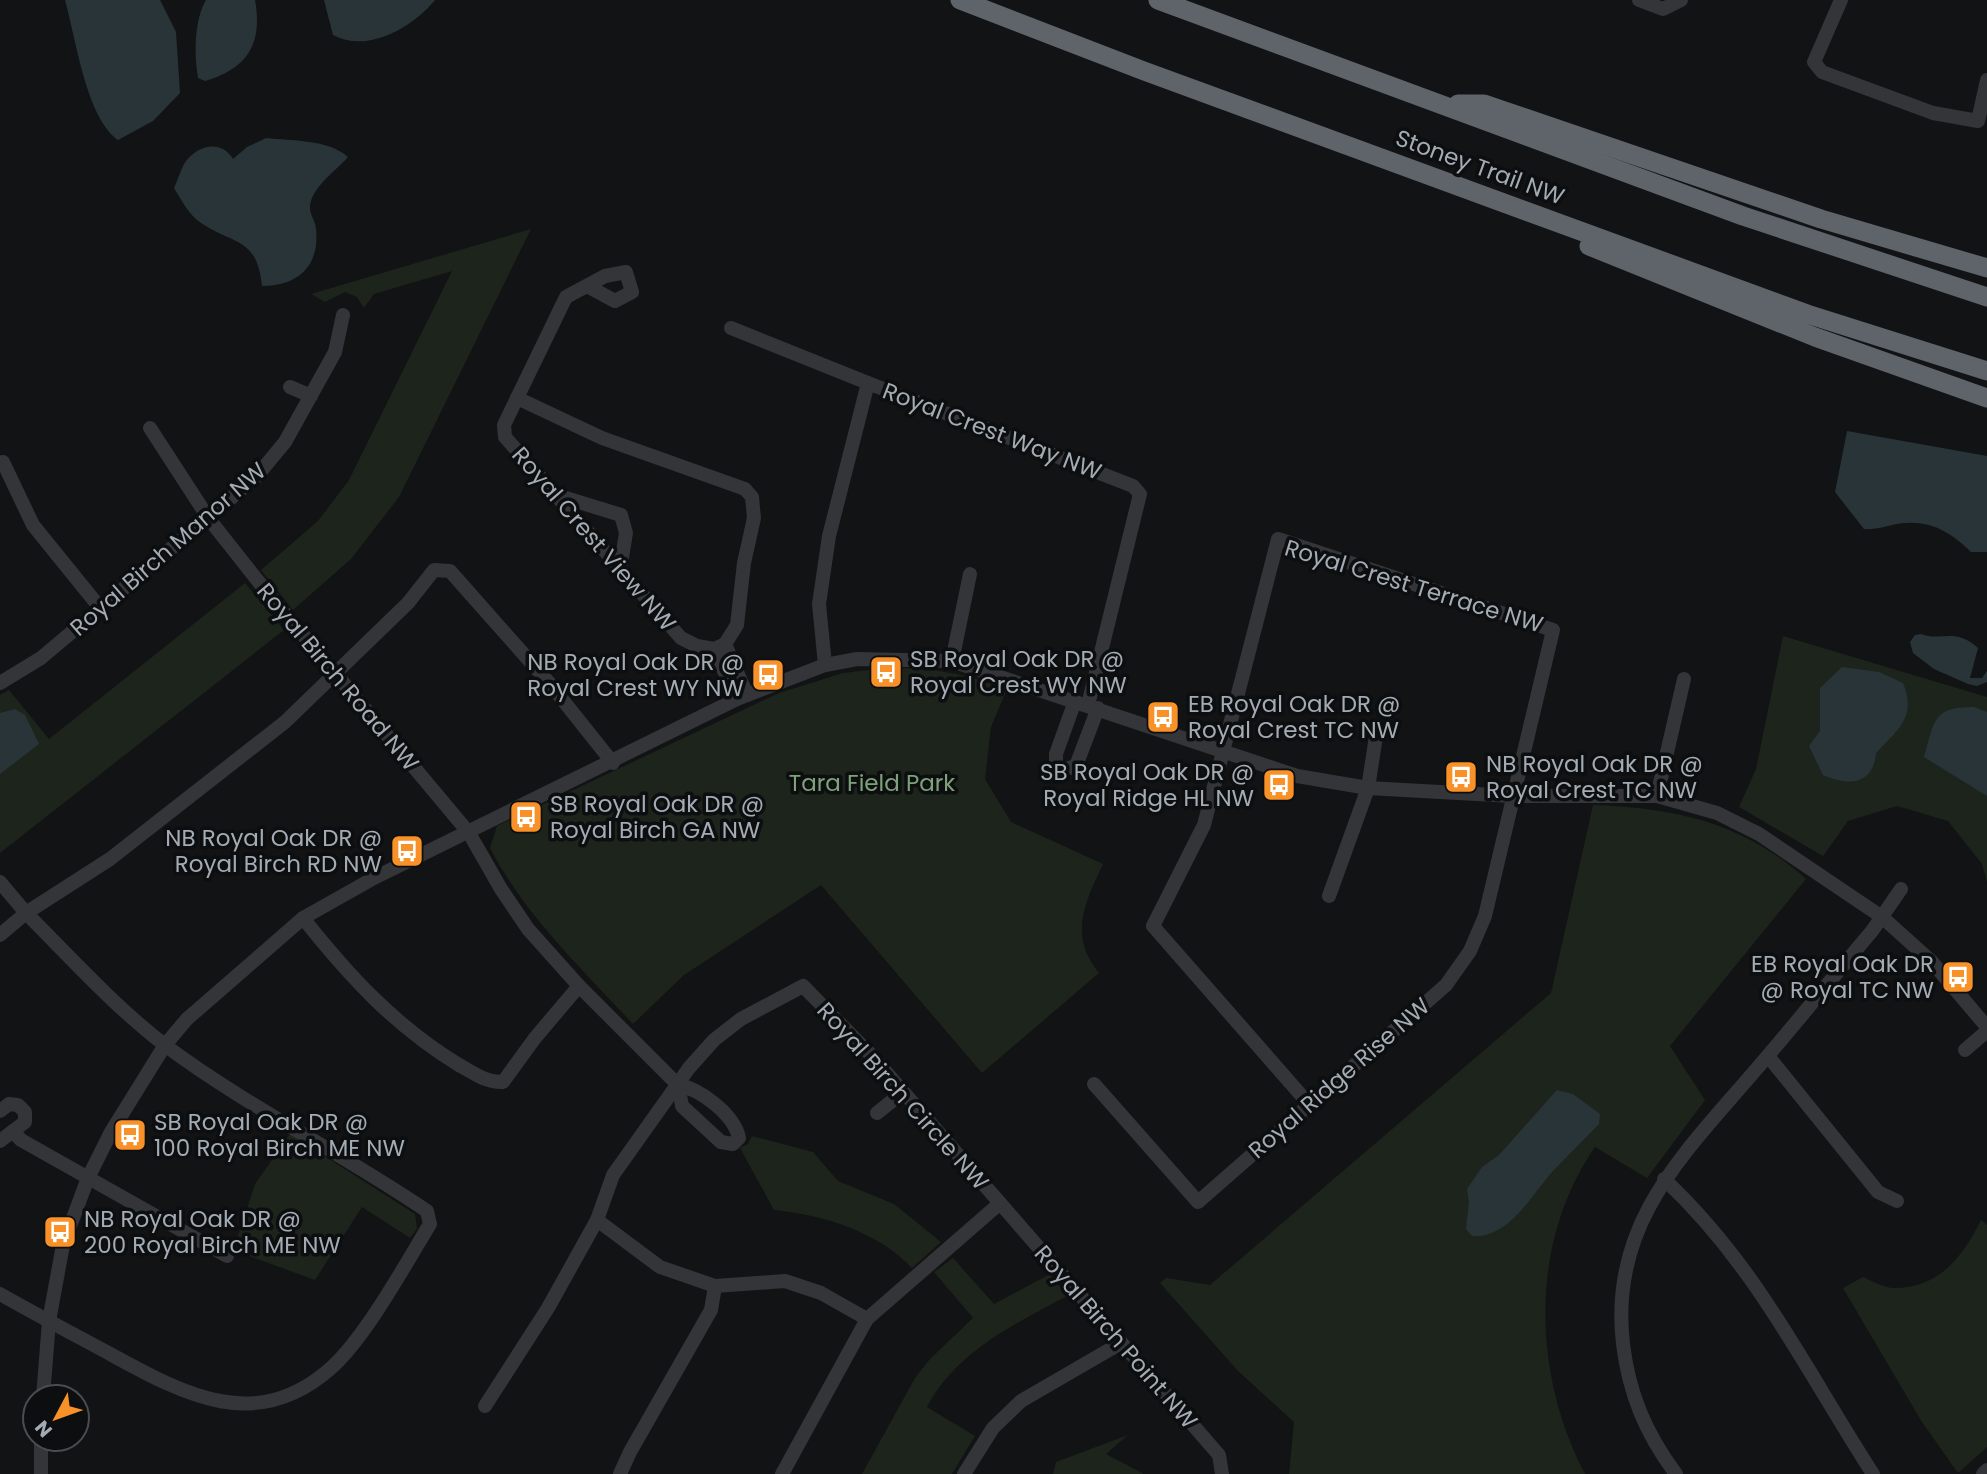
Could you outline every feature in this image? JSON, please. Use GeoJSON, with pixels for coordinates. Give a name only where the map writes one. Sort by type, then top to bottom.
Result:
{"type":"FeatureCollection","features":[{"type":"Feature","properties":{"kind":"highway","name":"Stoney Trail NW"},"geometry":{"type":"LineString","coordinates":[[960,0],[1144,71],[1807,314],[1987,370]]}},
{"type":"Feature","properties":{"kind":"highway","name":"Stoney Trail NW"},"geometry":{"type":"LineString","coordinates":[[1158,0],[1743,216],[1987,297]]}},
{"type":"Feature","properties":{"kind":"highway"},"geometry":{"type":"LineString","coordinates":[[1446,105],[1485,104],[1821,219],[1987,268]]}},
{"type":"Feature","properties":{"kind":"highway"},"geometry":{"type":"LineString","coordinates":[[1400,163],[1429,181],[1638,267],[1815,337],[1987,398]]}},
{"type":"Feature","properties":{"kind":"street"},"geometry":{"type":"LineString","coordinates":[[1639,0],[1663,9],[1681,0]]}},
{"type":"Feature","properties":{"kind":"street"},"geometry":{"type":"LineString","coordinates":[[1841,0],[1814,62],[1822,72],[1933,113],[1978,121],[1987,80]]}},
{"type":"Feature","properties":{"kind":"street"},"geometry":{"type":"LineString","coordinates":[[589,287],[566,297],[517,398],[602,438],[745,489],[752,497],[754,518],[744,563],[737,625],[719,647],[742,697]]}},
{"type":"Feature","properties":{"kind":"street","name":"Royal Birch Manor NW"},"geometry":{"type":"LineString","coordinates":[[0,683],[41,658],[256,477],[285,442],[311,397],[335,352],[343,314]]}},
{"type":"Feature","properties":{"kind":"street"},"geometry":{"type":"LineString","coordinates":[[731,328],[868,383]]}},
{"type":"Feature","properties":{"kind":"street","name":"Royal Crest Way NW"},"geometry":{"type":"LineString","coordinates":[[825,665],[819,604],[829,536],[868,383],[1133,486],[1140,494],[1087,704]]}},
{"type":"Feature","properties":{"kind":"street"},"geometry":{"type":"LineString","coordinates":[[290,387],[311,397]]}},
{"type":"Feature","properties":{"kind":"street","name":"Royal Crest View NW"},"geometry":{"type":"LineString","coordinates":[[517,398],[504,425],[505,437],[681,638],[697,646],[719,647]]}},
{"type":"Feature","properties":{"kind":"street","name":"Royal Birch Road NW"},"geometry":{"type":"LineString","coordinates":[[149,428],[209,519],[469,833],[500,889],[528,929],[579,986],[678,1085]]}},
{"type":"Feature","properties":{"kind":"street"},"geometry":{"type":"LineString","coordinates":[[0,463],[3,462],[33,525],[101,609]]}},
{"type":"Feature","properties":{"kind":"street"},"geometry":{"type":"LineString","coordinates":[[556,495],[621,515],[626,533],[620,570]]}},
{"type":"Feature","properties":{"kind":"street","name":"Royal Crest Terrace NW"},"geometry":{"type":"LineString","coordinates":[[1223,752],[1278,539],[1553,629],[1512,796]]}},
{"type":"Feature","properties":{"kind":"street"},"geometry":{"type":"LineString","coordinates":[[0,935],[26,913],[110,859],[285,722],[408,604],[435,570],[450,571],[550,684],[613,763]]}},
{"type":"Feature","properties":{"kind":"street"},"geometry":{"type":"LineString","coordinates":[[952,661],[970,574]]}},
{"type":"Feature","properties":{"kind":"street"},"geometry":{"type":"LineString","coordinates":[[44,1383],[50,1321],[63,1245],[88,1178],[111,1132],[165,1045],[221,988],[303,918],[374,878],[613,763],[742,697],[825,665],[857,659],[952,661],[1297,776],[1368,788],[1512,796],[1657,796],[1717,813],[1759,834],[1882,917],[1932,962],[1987,1029],[1965,1050]]}},
{"type":"Feature","properties":{"kind":"street"},"geometry":{"type":"LineString","coordinates":[[1657,796],[1684,679]]}},
{"type":"Feature","properties":{"kind":"street"},"geometry":{"type":"LineString","coordinates":[[1329,896],[1368,788],[1377,730]]}},
{"type":"Feature","properties":{"kind":"street"},"geometry":{"type":"LineString","coordinates":[[1223,752],[1204,825],[1153,926],[1308,1103]]}},
{"type":"Feature","properties":{"kind":"street","name":"Royal Ridge Rise NW"},"geometry":{"type":"LineString","coordinates":[[1094,1084],[1198,1202],[1446,985],[1470,951],[1485,916],[1512,796]]}},
{"type":"Feature","properties":{"kind":"street"},"geometry":{"type":"LineString","coordinates":[[0,882],[26,913],[94,982],[165,1045],[361,1166],[427,1211],[430,1224],[352,1346],[331,1369],[298,1391],[267,1402],[227,1403],[176,1390],[0,1294]]}},
{"type":"Feature","properties":{"kind":"street"},"geometry":{"type":"LineString","coordinates":[[1676,1474],[1642,1420],[1627,1379],[1620,1318],[1623,1272],[1636,1227],[1664,1179],[1768,1056],[1902,889]]}},
{"type":"Feature","properties":{"kind":"street"},"geometry":{"type":"LineString","coordinates":[[303,918],[347,974],[394,1020],[437,1051],[490,1083],[503,1082],[535,1038],[579,986]]}},
{"type":"Feature","properties":{"kind":"street","name":"Royal Birch Circle NW"},"geometry":{"type":"LineString","coordinates":[[485,1406],[548,1308],[597,1220],[612,1175],[678,1085],[713,1040],[741,1019],[803,986],[873,1057],[999,1204],[867,1319]]}},
{"type":"Feature","properties":{"kind":"street"},"geometry":{"type":"LineString","coordinates":[[1768,1056],[1878,1192],[1897,1201]]}},
{"type":"Feature","properties":{"kind":"street"},"geometry":{"type":"LineString","coordinates":[[678,1085],[697,1089],[737,1127],[738,1138],[733,1144],[722,1142],[682,1105],[678,1085]]}},
{"type":"Feature","properties":{"kind":"street"},"geometry":{"type":"LineString","coordinates":[[877,1114],[902,1093]]}},
{"type":"Feature","properties":{"kind":"street"},"geometry":{"type":"LineString","coordinates":[[0,1111],[9,1104],[18,1105],[25,1112],[25,1122],[0,1141]]}},
{"type":"Feature","properties":{"kind":"street"},"geometry":{"type":"LineString","coordinates":[[13,1131],[21,1140],[227,1256]]}},
{"type":"Feature","properties":{"kind":"street"},"geometry":{"type":"LineString","coordinates":[[1664,1179],[1702,1214],[1765,1297],[1873,1474]]}},
{"type":"Feature","properties":{"kind":"street","name":"Royal Birch Point NW"},"geometry":{"type":"LineString","coordinates":[[999,1204],[1219,1455],[1222,1474]]}},
{"type":"Feature","properties":{"kind":"street"},"geometry":{"type":"LineString","coordinates":[[597,1220],[660,1268],[715,1286],[785,1281],[821,1293],[867,1319],[782,1474]]}},
{"type":"Feature","properties":{"kind":"street"},"geometry":{"type":"LineString","coordinates":[[620,1474],[711,1310],[715,1286]]}},
{"type":"Feature","properties":{"kind":"street"},"geometry":{"type":"LineString","coordinates":[[964,1474],[993,1428],[1021,1401],[1121,1343]]}},
{"type":"Feature","properties":{"kind":"street"},"geometry":{"type":"LineString","coordinates":[[40,1474],[41,1453]]}},
{"type":"Feature","properties":{"kind":"street"},"geometry":{"type":"LineString","coordinates":[[1983,1474],[1987,1470]]}},
{"type":"Feature","properties":{"kind":"green space"},"geometry":{"type":"Polygon","coordinates":[[[531,229],[399,497],[351,559],[293,610],[261,570],[318,521],[349,480],[452,271],[374,294],[364,308],[357,297],[345,292],[325,302],[311,294],[531,229]]]}},
{"type":"Feature","properties":{"kind":"green space"},"geometry":{"type":"Polygon","coordinates":[[[245,583],[284,630],[0,853],[0,695],[9,690],[49,739],[245,583]]]}},
{"type":"Feature","properties":{"kind":"green space"},"geometry":{"type":"Polygon","coordinates":[[[1783,636],[1987,697],[1987,882],[1982,864],[1948,821],[1897,806],[1848,821],[1823,856],[1739,807],[1756,769],[1783,636]]]}},
{"type":"Feature","properties":{"kind":"green space","name":"Tara Field Park"},"geometry":{"type":"Polygon","coordinates":[[[887,668],[948,672],[1007,689],[991,727],[985,779],[1011,822],[1103,864],[1090,892],[1082,932],[1084,945],[1099,973],[982,1073],[821,885],[684,975],[633,1024],[555,940],[504,873],[490,848],[497,826],[779,693],[843,673],[887,668]]]}},
{"type":"Feature","properties":{"kind":"green space"},"geometry":{"type":"Polygon","coordinates":[[[1593,805],[1680,815],[1733,831],[1758,844],[1806,879],[1670,1046],[1705,1100],[1647,1178],[1595,1147],[1573,1184],[1558,1224],[1549,1266],[1545,1308],[1547,1351],[1555,1393],[1568,1435],[1585,1474],[1289,1474],[1294,1422],[1238,1371],[1160,1283],[1166,1278],[1210,1285],[1551,993],[1593,805]]]}},
{"type":"Feature","properties":{"kind":"green space"},"geometry":{"type":"Polygon","coordinates":[[[290,1134],[415,1214],[417,1229],[410,1238],[362,1207],[315,1280],[249,1256],[247,1248],[237,1239],[255,1184],[290,1134]]]}},
{"type":"Feature","properties":{"kind":"green space"},"geometry":{"type":"Polygon","coordinates":[[[752,1136],[813,1152],[838,1181],[894,1204],[941,1242],[912,1268],[883,1244],[848,1227],[811,1216],[774,1210],[740,1148],[748,1144],[752,1136]]]}},
{"type":"Feature","properties":{"kind":"green space"},"geometry":{"type":"Polygon","coordinates":[[[1981,1220],[1987,1225],[1987,1447],[1958,1473],[1922,1422],[1843,1288],[1863,1277],[1894,1288],[1910,1287],[1937,1276],[1958,1257],[1981,1220]]]}},
{"type":"Feature","properties":{"kind":"green space"},"geometry":{"type":"Polygon","coordinates":[[[953,1258],[994,1304],[1050,1274],[1067,1296],[988,1341],[954,1370],[939,1387],[927,1407],[975,1436],[952,1474],[862,1474],[915,1378],[930,1359],[973,1318],[934,1272],[953,1258]]]}},
{"type":"Feature","properties":{"kind":"green space"},"geometry":{"type":"Polygon","coordinates":[[[1128,1435],[1106,1454],[1144,1474],[1053,1474],[1056,1462],[1128,1435]]]}},
{"type":"Feature","properties":{"kind":"shaded area"},"geometry":{"type":"Polygon","coordinates":[[[65,0],[160,0],[176,32],[180,93],[153,121],[118,140],[107,129],[90,96],[65,0]]]}},
{"type":"Feature","properties":{"kind":"shaded area"},"geometry":{"type":"Polygon","coordinates":[[[206,0],[255,0],[257,16],[254,42],[241,62],[220,76],[205,81],[198,78],[196,48],[199,17],[206,0]]]}},
{"type":"Feature","properties":{"kind":"shaded area"},"geometry":{"type":"Polygon","coordinates":[[[324,0],[435,0],[415,20],[402,28],[388,35],[360,41],[333,35],[324,0]]]}},
{"type":"Feature","properties":{"kind":"shaded area"},"geometry":{"type":"Polygon","coordinates":[[[266,138],[320,144],[348,157],[324,180],[311,201],[310,211],[316,226],[316,242],[310,263],[296,278],[262,286],[259,270],[249,250],[197,220],[174,188],[184,164],[197,151],[210,146],[217,147],[233,159],[247,147],[266,138]]]}},
{"type":"Feature","properties":{"kind":"shaded area"},"geometry":{"type":"Polygon","coordinates":[[[1847,431],[1987,456],[1987,552],[1971,552],[1938,528],[1919,523],[1864,529],[1835,492],[1847,431]]]}},
{"type":"Feature","properties":{"kind":"shaded area"},"geometry":{"type":"Polygon","coordinates":[[[1915,635],[1935,637],[1955,636],[1970,642],[1978,648],[1970,678],[1982,678],[1987,671],[1987,682],[1977,686],[1968,684],[1934,669],[1913,653],[1910,642],[1915,635]]]}},
{"type":"Feature","properties":{"kind":"shaded area"},"geometry":{"type":"Polygon","coordinates":[[[1842,667],[1879,672],[1903,683],[1908,705],[1898,730],[1876,753],[1870,772],[1865,777],[1850,782],[1823,775],[1809,746],[1820,731],[1820,688],[1842,667]]]}},
{"type":"Feature","properties":{"kind":"shaded area"},"geometry":{"type":"Polygon","coordinates":[[[1974,707],[1987,712],[1987,796],[1924,757],[1937,718],[1950,710],[1974,707]]]}},
{"type":"Feature","properties":{"kind":"shaded area"},"geometry":{"type":"Polygon","coordinates":[[[15,709],[25,715],[39,744],[0,774],[0,713],[15,709]]]}},
{"type":"Feature","properties":{"kind":"shaded area"},"geometry":{"type":"Polygon","coordinates":[[[1557,1090],[1573,1094],[1600,1114],[1599,1124],[1508,1223],[1485,1235],[1472,1236],[1466,1229],[1469,1202],[1467,1189],[1482,1167],[1499,1155],[1557,1090]]]}},
{"type":"Feature","properties":{"kind":"place","name":"SB Royal Oak DR @ Royal Crest WY NW"},"geometry":{"type":"Point","coordinates":[886,672]}},
{"type":"Feature","properties":{"kind":"place","name":"NB Royal Oak DR @ Royal Crest WY NW"},"geometry":{"type":"Point","coordinates":[768,675]}},
{"type":"Feature","properties":{"kind":"place","name":"EB Royal Oak DR @ Royal Crest TC NW"},"geometry":{"type":"Point","coordinates":[1163,717]}},
{"type":"Feature","properties":{"kind":"place","name":"NB Royal Oak DR @ Royal Crest TC NW"},"geometry":{"type":"Point","coordinates":[1461,777]}},
{"type":"Feature","properties":{"kind":"place","name":"SB Royal Oak DR @ Royal Ridge HL NW"},"geometry":{"type":"Point","coordinates":[1279,785]}},
{"type":"Feature","properties":{"kind":"place","name":"SB Royal Oak DR @ Royal Birch GA NW"},"geometry":{"type":"Point","coordinates":[526,817]}},
{"type":"Feature","properties":{"kind":"place","name":"NB Royal Oak DR @ Royal Birch RD NW"},"geometry":{"type":"Point","coordinates":[407,851]}},
{"type":"Feature","properties":{"kind":"place","name":"EB Royal Oak DR @ Royal TC NW"},"geometry":{"type":"Point","coordinates":[1958,977]}},
{"type":"Feature","properties":{"kind":"place","name":"SB Royal Oak DR @ 100 Royal Birch ME NW"},"geometry":{"type":"Point","coordinates":[130,1135]}},
{"type":"Feature","properties":{"kind":"place","name":"NB Royal Oak DR @ 200 Royal Birch ME NW"},"geometry":{"type":"Point","coordinates":[60,1232]}}]}
